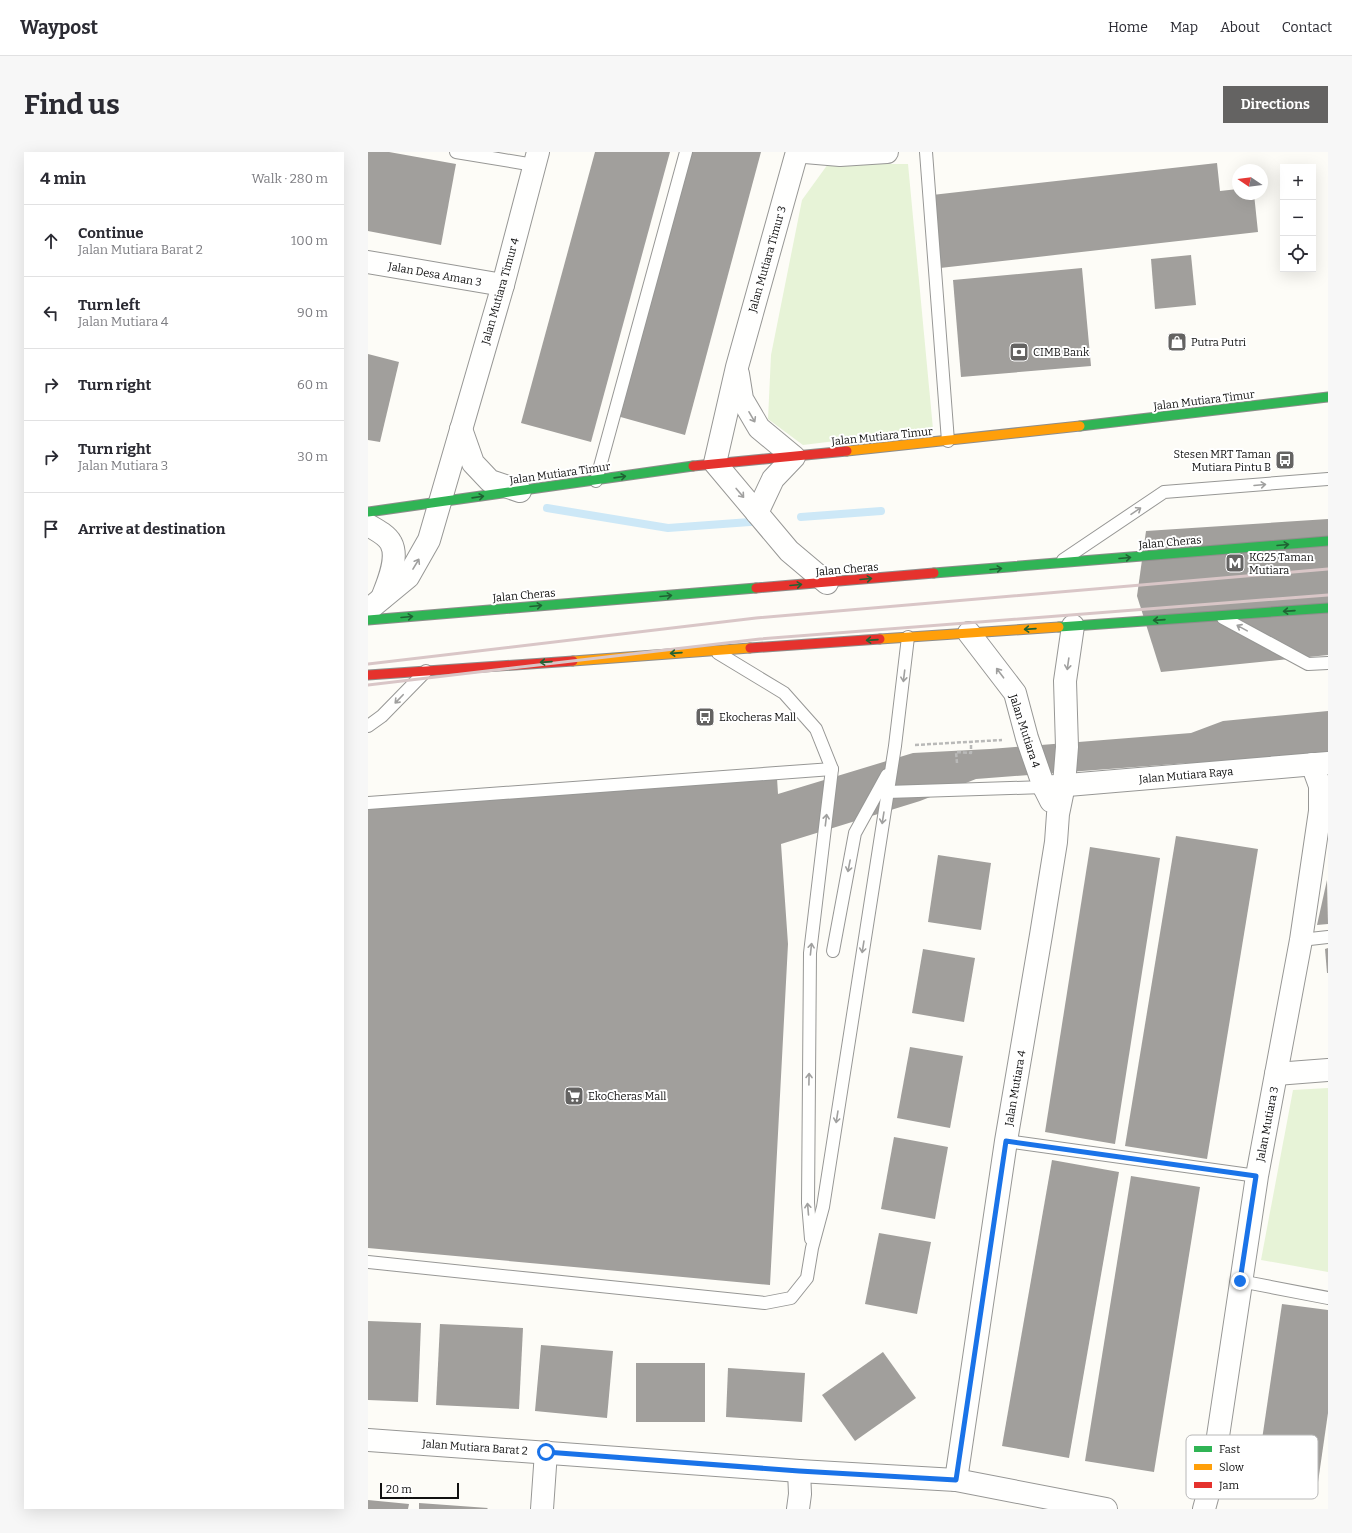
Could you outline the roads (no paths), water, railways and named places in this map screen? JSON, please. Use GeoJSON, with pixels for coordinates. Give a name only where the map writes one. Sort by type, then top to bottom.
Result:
{"type":"FeatureCollection","features":[{"type":"Feature","properties":{"kind":"main road","name":"Jalan Mutiara Timur"},"geometry":{"type":"LineString","coordinates":[[368,512],[715,463],[794,457],[948,441],[1328,397]]}},
{"type":"Feature","properties":{"kind":"main road","name":"Jalan Cheras"},"geometry":{"type":"LineString","coordinates":[[368,620],[1328,541]]}},
{"type":"Feature","properties":{"kind":"main road"},"geometry":{"type":"LineString","coordinates":[[368,675],[1328,608]]}},
{"type":"Feature","properties":{"kind":"street","name":"Jalan Mutiara Timur 3"},"geometry":{"type":"LineString","coordinates":[[715,463],[737,367],[797,152]]}},
{"type":"Feature","properties":{"kind":"street"},"geometry":{"type":"LineString","coordinates":[[805,152],[840,155],[887,152]]}},
{"type":"Feature","properties":{"kind":"street","name":"Jalan Mutiara Timur 4"},"geometry":{"type":"LineString","coordinates":[[439,502],[503,285],[536,158]]}},
{"type":"Feature","properties":{"kind":"street","name":"Jalan Desa Aman 3"},"geometry":{"type":"LineString","coordinates":[[368,262],[503,285]]}},
{"type":"Feature","properties":{"kind":"street","name":"Jalan Mutiara Timur 3"},"geometry":{"type":"LineString","coordinates":[[737,367],[742,399],[759,428],[794,457]]}},
{"type":"Feature","properties":{"kind":"street"},"geometry":{"type":"LineString","coordinates":[[461,429],[473,463],[490,481],[520,491]]}},
{"type":"Feature","properties":{"kind":"street"},"geometry":{"type":"LineString","coordinates":[[757,513],[773,479],[794,457]]}},
{"type":"Feature","properties":{"kind":"street"},"geometry":{"type":"LineString","coordinates":[[715,463],[789,551],[827,582]]}},
{"type":"Feature","properties":{"kind":"street"},"geometry":{"type":"LineString","coordinates":[[375,604],[408,577],[429,540],[439,502]]}},
{"type":"Feature","properties":{"kind":"street"},"geometry":{"type":"LineString","coordinates":[[368,525],[380,532],[391,542],[393,556],[392,571],[375,604]]}},
{"type":"Feature","properties":{"kind":"street","name":"Jalan Mutiara 4"},"geometry":{"type":"LineString","coordinates":[[1054,786],[1067,747],[1066,681],[1073,626]]}},
{"type":"Feature","properties":{"kind":"street","name":"Jalan Mutiara 4"},"geometry":{"type":"LineString","coordinates":[[956,1480],[1006,1141],[1056,842],[1058,814],[1054,786],[1027,738],[1015,693],[969,633]]}},
{"type":"Feature","properties":{"kind":"street","name":"Jalan Mutiara Raya"},"geometry":{"type":"LineString","coordinates":[[1054,786],[1320,763]]}},
{"type":"Feature","properties":{"kind":"street","name":"Jalan Mutiara 3"},"geometry":{"type":"LineString","coordinates":[[1218,1435],[1256,1176],[1324,810],[1320,786],[1320,763]]}},
{"type":"Feature","properties":{"kind":"street"},"geometry":{"type":"LineString","coordinates":[[1276,1074],[1328,1070]]}},
{"type":"Feature","properties":{"kind":"street","name":"Jalan Mutiara Barat 2"},"geometry":{"type":"LineString","coordinates":[[368,1440],[799,1471],[956,1480],[1106,1509]]}},
{"type":"Feature","properties":{"kind":"street"},"geometry":{"type":"LineString","coordinates":[[542,1509],[546,1452]]}},
{"type":"Feature","properties":{"kind":"street"},"geometry":{"type":"LineString","coordinates":[[798,1509],[800,1494],[799,1471]]}},
{"type":"Feature","properties":{"kind":"street","name":"Jalan Mutiara 3"},"geometry":{"type":"LineString","coordinates":[[1204,1509],[1207,1499]]}},
{"type":"Feature","properties":{"kind":"lane"},"geometry":{"type":"LineString","coordinates":[[456,152],[536,158]]}},
{"type":"Feature","properties":{"kind":"lane"},"geometry":{"type":"LineString","coordinates":[[596,481],[686,152]]}},
{"type":"Feature","properties":{"kind":"lane"},"geometry":{"type":"LineString","coordinates":[[926,152],[948,441]]}},
{"type":"Feature","properties":{"kind":"lane"},"geometry":{"type":"LineString","coordinates":[[1057,564],[1164,492],[1328,479]]}},
{"type":"Feature","properties":{"kind":"lane"},"geometry":{"type":"LineString","coordinates":[[1220,616],[1308,664],[1328,663]]}},
{"type":"Feature","properties":{"kind":"lane"},"geometry":{"type":"LineString","coordinates":[[368,1262],[765,1303],[791,1298],[807,1278],[812,1248],[823,1207],[895,746],[908,637]]}},
{"type":"Feature","properties":{"kind":"lane"},"geometry":{"type":"LineString","coordinates":[[715,650],[784,692],[816,729],[832,769],[810,953],[808,1203],[812,1248]]}},
{"type":"Feature","properties":{"kind":"lane"},"geometry":{"type":"LineString","coordinates":[[368,726],[382,716],[426,671]]}},
{"type":"Feature","properties":{"kind":"lane"},"geometry":{"type":"LineString","coordinates":[[833,951],[855,833],[891,767]]}},
{"type":"Feature","properties":{"kind":"lane"},"geometry":{"type":"LineString","coordinates":[[368,803],[832,769]]}},
{"type":"Feature","properties":{"kind":"lane"},"geometry":{"type":"LineString","coordinates":[[887,792],[1054,786]]}},
{"type":"Feature","properties":{"kind":"lane"},"geometry":{"type":"LineString","coordinates":[[1301,940],[1328,937]]}},
{"type":"Feature","properties":{"kind":"lane"},"geometry":{"type":"LineString","coordinates":[[1006,1141],[1256,1176]]}},
{"type":"Feature","properties":{"kind":"lane"},"geometry":{"type":"LineString","coordinates":[[1240,1281],[1328,1298]]}},
{"type":"Feature","properties":{"kind":"waterway"},"geometry":{"type":"LineString","coordinates":[[547,508],[668,528],[750,522]]}},
{"type":"Feature","properties":{"kind":"waterway"},"geometry":{"type":"LineString","coordinates":[[801,517],[881,511]]}},
{"type":"Feature","properties":{"kind":"railway"},"geometry":{"type":"LineString","coordinates":[[368,664],[756,618],[1328,569]]}},
{"type":"Feature","properties":{"kind":"railway"},"geometry":{"type":"LineString","coordinates":[[368,685],[760,639],[1328,595]]}},
{"type":"Feature","properties":{"kind":"place","name":"Putra Putri"},"geometry":{"type":"Point","coordinates":[1177,342]}},
{"type":"Feature","properties":{"kind":"place","name":"CIMB Bank"},"geometry":{"type":"Point","coordinates":[1019,352]}},
{"type":"Feature","properties":{"kind":"place","name":"Stesen MRT Taman Mutiara Pintu B"},"geometry":{"type":"Point","coordinates":[1285,460]}},
{"type":"Feature","properties":{"kind":"place","name":"KG25 Taman Mutiara"},"geometry":{"type":"Point","coordinates":[1235,563]}},
{"type":"Feature","properties":{"kind":"place","name":"Ekocheras Mall"},"geometry":{"type":"Point","coordinates":[705,717]}},
{"type":"Feature","properties":{"kind":"place","name":"EkoCheras Mall"},"geometry":{"type":"Point","coordinates":[574,1096]}}]}
